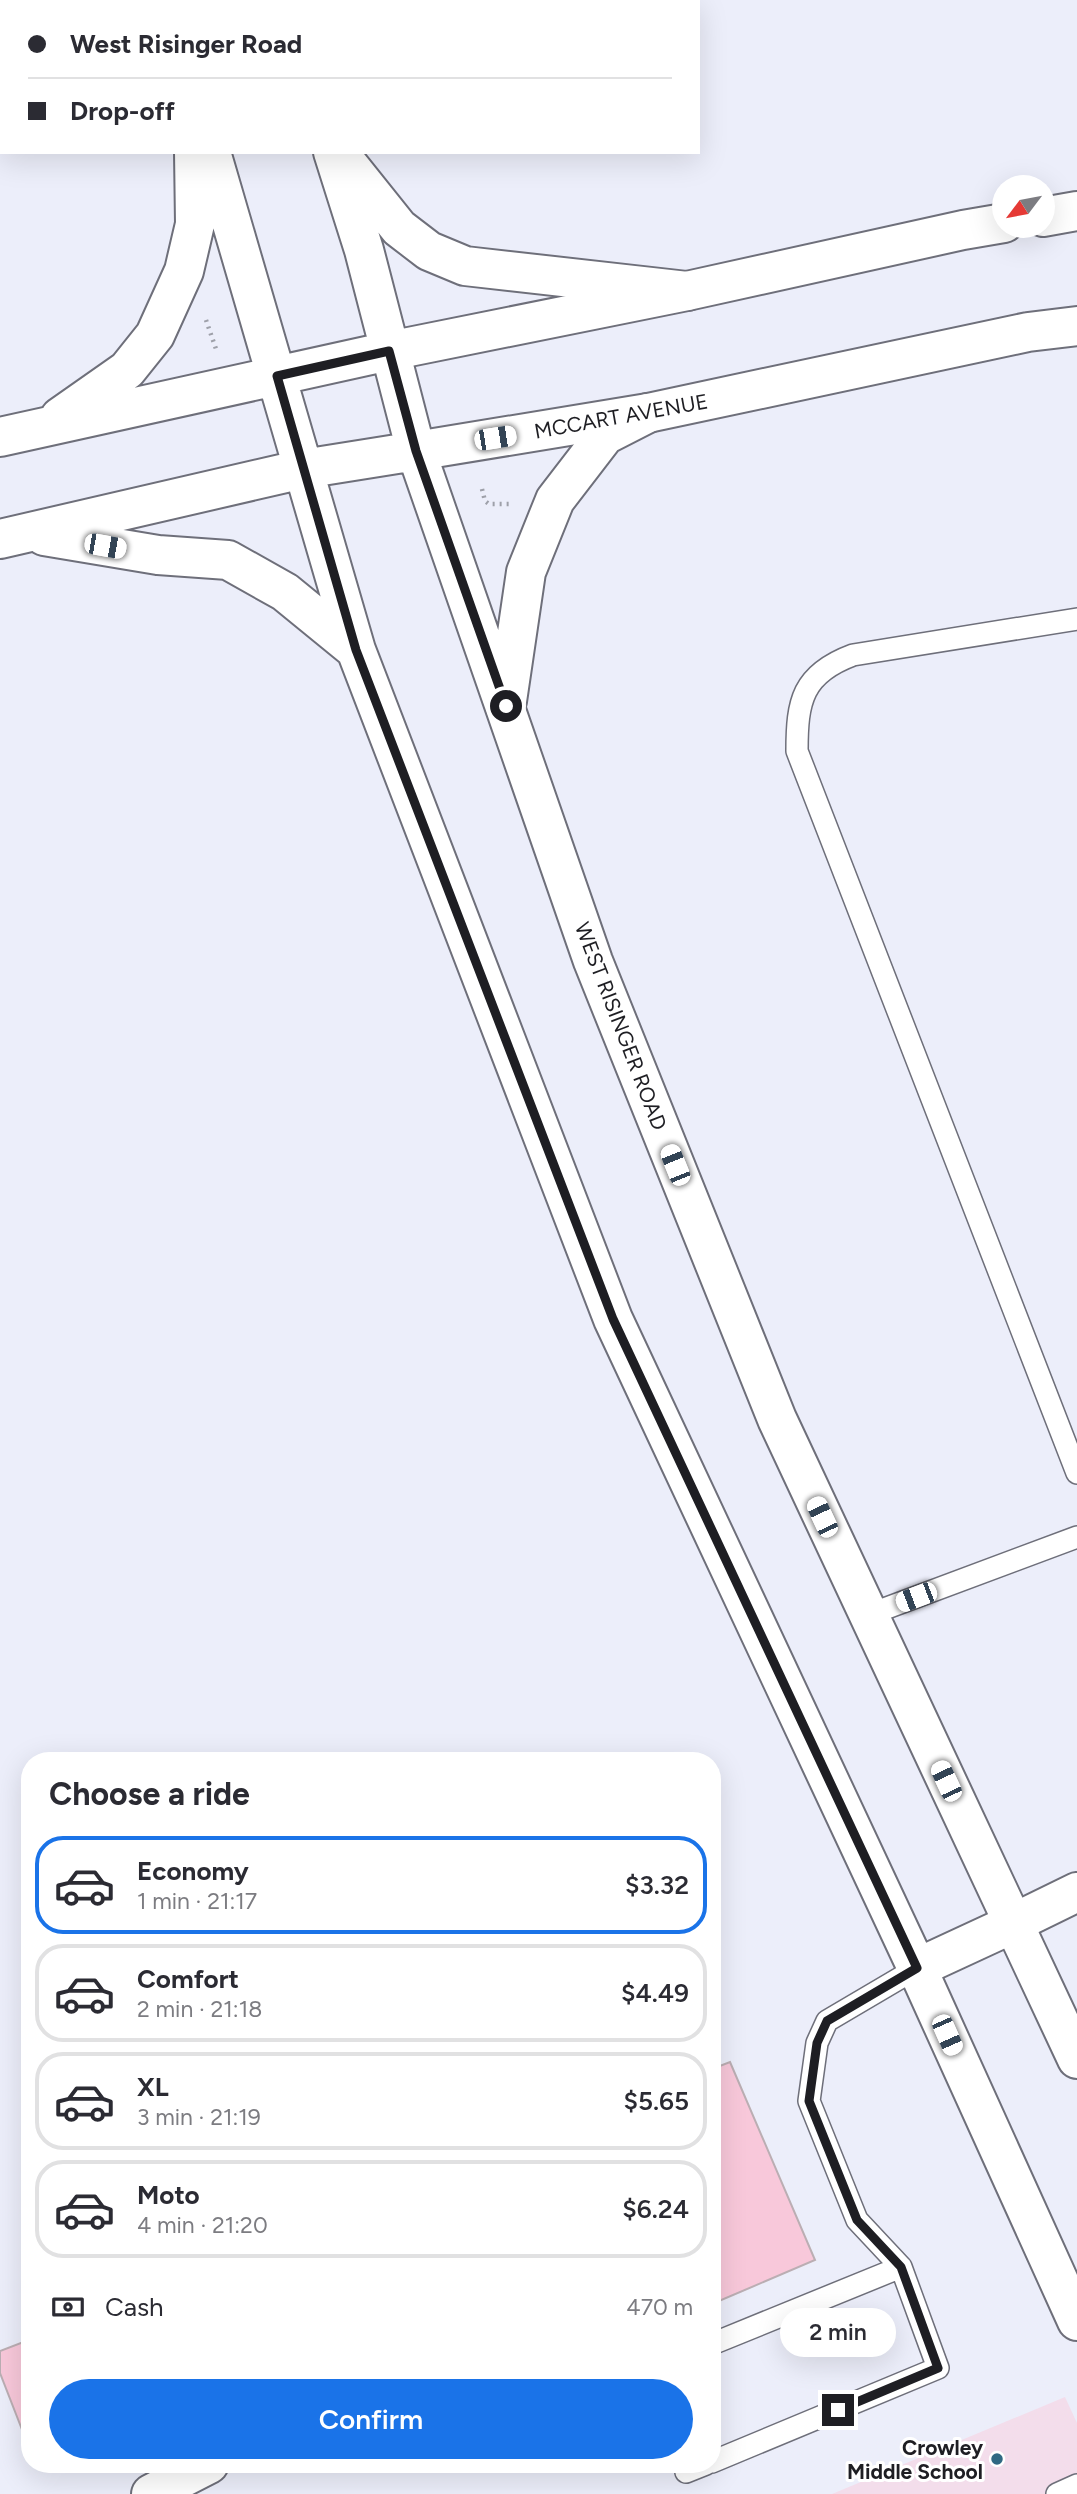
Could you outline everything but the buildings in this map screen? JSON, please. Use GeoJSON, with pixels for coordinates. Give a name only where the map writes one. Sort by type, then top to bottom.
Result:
{"type":"FeatureCollection","features":[{"type":"Feature","properties":{"kind":"main road"},"geometry":{"type":"LineString","coordinates":[[48,426],[127,370],[155,335],[184,271],[195,224],[194,154]]}},
{"type":"Feature","properties":{"kind":"main road"},"geometry":{"type":"LineString","coordinates":[[212,154],[356,650],[613,1319],[917,1968],[1077,2320]]}},
{"type":"Feature","properties":{"kind":"main road","name":"WEST RISINGER ROAD"},"geometry":{"type":"LineString","coordinates":[[337,154],[416,451],[598,974],[777,1419],[1077,2059]]}},
{"type":"Feature","properties":{"kind":"main road"},"geometry":{"type":"LineString","coordinates":[[338,154],[399,228],[429,251],[465,266],[687,291]]}},
{"type":"Feature","properties":{"kind":"main road"},"geometry":{"type":"LineString","coordinates":[[1055,215],[1077,211]]}},
{"type":"Feature","properties":{"kind":"main road"},"geometry":{"type":"LineString","coordinates":[[0,437],[389,351],[687,291],[992,225]]}},
{"type":"Feature","properties":{"kind":"main road","name":"MCCART AVENUE"},"geometry":{"type":"LineString","coordinates":[[12,536],[303,469],[648,413],[1028,332],[1077,326]]}},
{"type":"Feature","properties":{"kind":"main road"},"geometry":{"type":"LineString","coordinates":[[506,706],[526,572],[555,500],[605,435],[648,413]]}},
{"type":"Feature","properties":{"kind":"main road"},"geometry":{"type":"LineString","coordinates":[[12,536],[228,561],[285,592],[356,650]]}},
{"type":"Feature","properties":{"kind":"main road"},"geometry":{"type":"LineString","coordinates":[[917,1968],[1077,1892]]}},
{"type":"Feature","properties":{"kind":"main road"},"geometry":{"type":"LineString","coordinates":[[151,2494],[192,2473]]}},
{"type":"Feature","properties":{"kind":"lane"},"geometry":{"type":"LineString","coordinates":[[1077,619],[853,655],[829,664],[807,687],[797,715],[797,751],[1077,1472]]}},
{"type":"Feature","properties":{"kind":"lane"},"geometry":{"type":"LineString","coordinates":[[868,1615],[1077,1536]]}},
{"type":"Feature","properties":{"kind":"lane"},"geometry":{"type":"LineString","coordinates":[[721,2458],[938,2368],[901,2267],[857,2220],[809,2101],[817,2043],[827,2021],[917,1968]]}},
{"type":"Feature","properties":{"kind":"lane"},"geometry":{"type":"LineString","coordinates":[[721,2340],[901,2267]]}},
{"type":"Feature","properties":{"kind":"lane"},"geometry":{"type":"LineString","coordinates":[[1057,2494],[1077,2485]]}},
{"type":"Feature","properties":{"kind":"path"},"geometry":{"type":"LineString","coordinates":[[482,489],[485,501],[492,506],[524,503]]}},
{"type":"Feature","properties":{"kind":"shaded area","name":"Crowley Middle School"},"geometry":{"type":"Polygon","coordinates":[[[1065,2397],[1077,2423],[1077,2494],[832,2494],[1065,2397]]]}},
{"type":"Feature","properties":{"kind":"place","name":"Crowley Middle School"},"geometry":{"type":"Point","coordinates":[997,2459]}},
{"type":"Feature","properties":{"kind":"route"},"geometry":{"type":"LineString","coordinates":[[506,706],[416,451],[389,351],[277,376],[356,650],[613,1319],[917,1968],[827,2021],[817,2043],[809,2101],[857,2220],[901,2267],[938,2368],[838,2410]]}}]}
